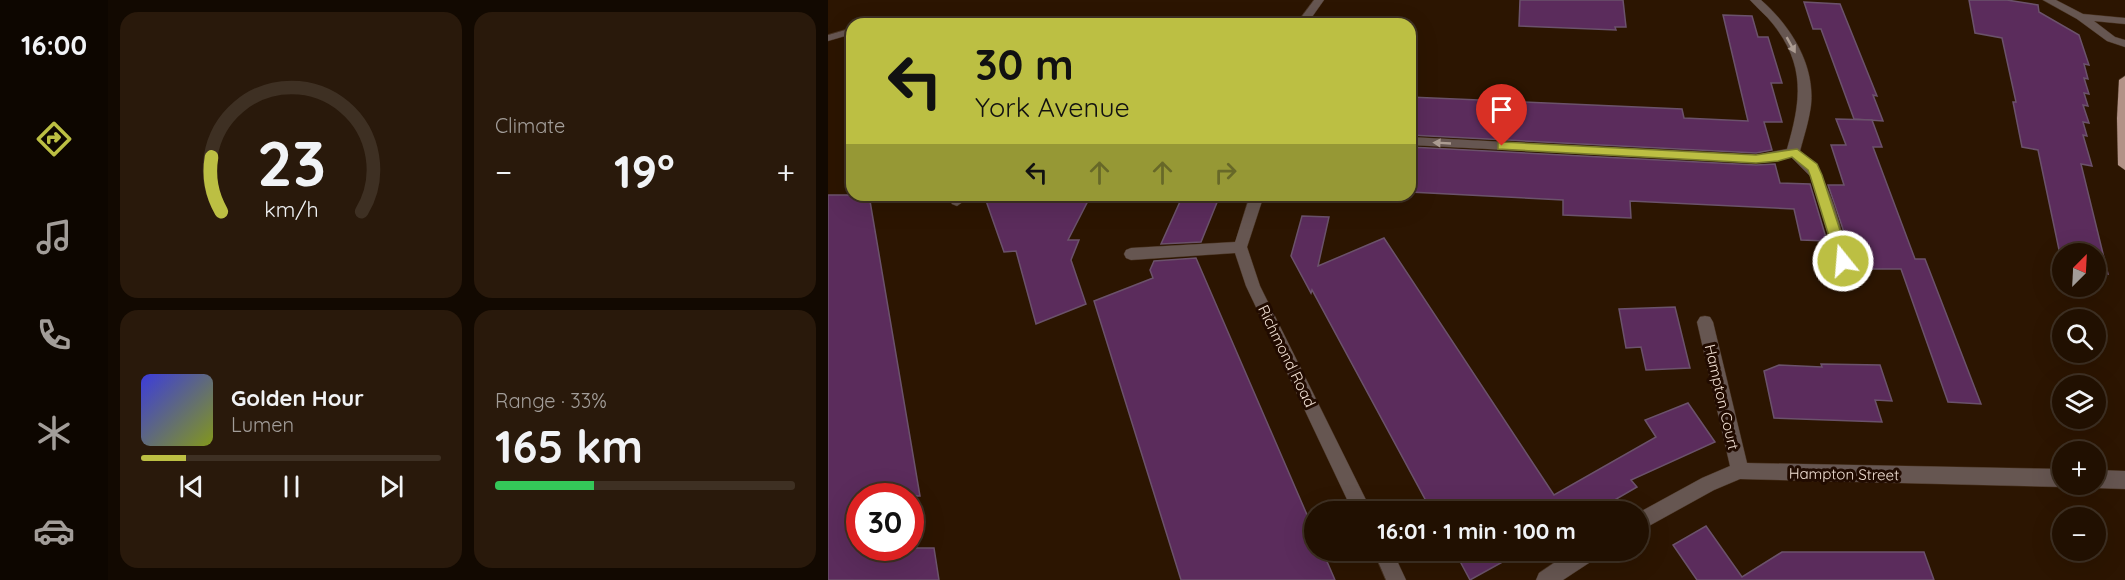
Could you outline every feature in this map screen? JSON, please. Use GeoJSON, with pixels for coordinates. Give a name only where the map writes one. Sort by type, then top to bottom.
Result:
{"type":"FeatureCollection","features":[{"type":"Feature","properties":{"kind":"main road"},"geometry":{"type":"LineString","coordinates":[[2125,80],[2122,118],[2125,165]]}},
{"type":"Feature","properties":{"kind":"street"},"geometry":{"type":"LineString","coordinates":[[1306,18],[1319,0]]}},
{"type":"Feature","properties":{"kind":"street"},"geometry":{"type":"LineString","coordinates":[[1755,0],[1770,5],[1789,40],[1803,73],[1805,103],[1793,152]]}},
{"type":"Feature","properties":{"kind":"street"},"geometry":{"type":"LineString","coordinates":[[2048,0],[2081,17],[2111,39],[2125,44]]}},
{"type":"Feature","properties":{"kind":"street"},"geometry":{"type":"LineString","coordinates":[[2081,17],[2125,21]]}},
{"type":"Feature","properties":{"kind":"street"},"geometry":{"type":"LineString","coordinates":[[828,38],[846,33]]}},
{"type":"Feature","properties":{"kind":"street"},"geometry":{"type":"LineString","coordinates":[[1416,141],[1756,159],[1778,157],[1793,152]]}},
{"type":"Feature","properties":{"kind":"street"},"geometry":{"type":"LineString","coordinates":[[1793,152],[1812,167],[1816,175],[1843,261]]}},
{"type":"Feature","properties":{"kind":"street"},"geometry":{"type":"LineString","coordinates":[[1131,254],[1240,247],[1255,201]]}},
{"type":"Feature","properties":{"kind":"street","name":"Richmond Road"},"geometry":{"type":"LineString","coordinates":[[1240,247],[1252,286],[1358,501]]}},
{"type":"Feature","properties":{"kind":"street","name":"Hampton Court"},"geometry":{"type":"LineString","coordinates":[[1705,322],[1740,471]]}},
{"type":"Feature","properties":{"kind":"street","name":"Hampton Street"},"geometry":{"type":"LineString","coordinates":[[1649,517],[1708,484],[1740,471],[2052,478]]}},
{"type":"Feature","properties":{"kind":"street"},"geometry":{"type":"LineString","coordinates":[[2106,479],[2125,480]]}},
{"type":"Feature","properties":{"kind":"street"},"geometry":{"type":"LineString","coordinates":[[1387,561],[1396,580]]}},
{"type":"Feature","properties":{"kind":"street"},"geometry":{"type":"LineString","coordinates":[[1546,580],[1574,561]]}},
{"type":"Feature","properties":{"kind":"building"},"geometry":{"type":"Polygon","coordinates":[[[1520,0],[1623,0],[1626,27],[1615,27],[1616,30],[1519,26],[1520,0]]]}},
{"type":"Feature","properties":{"kind":"building"},"geometry":{"type":"Polygon","coordinates":[[[1969,0],[2007,0],[2038,5],[2039,12],[2079,35],[2089,65],[2084,64],[2088,79],[2084,78],[2089,94],[2084,93],[2088,106],[2083,105],[2089,123],[2083,122],[2087,136],[2083,135],[2092,166],[2081,164],[2100,243],[2058,243],[2038,150],[2022,147],[2013,102],[2016,102],[2002,38],[1975,33],[1969,0]]]}},
{"type":"Feature","properties":{"kind":"building"},"geometry":{"type":"Polygon","coordinates":[[[1804,2],[1840,4],[1877,96],[1873,95],[1883,121],[1854,119],[1821,29],[1813,29],[1804,2]]]}},
{"type":"Feature","properties":{"kind":"building"},"geometry":{"type":"Polygon","coordinates":[[[1723,15],[1752,16],[1758,37],[1768,37],[1782,83],[1771,83],[1782,122],[1764,122],[1772,150],[1756,153],[1416,135],[1416,97],[1682,109],[1684,118],[1748,121],[1723,15]]]}},
{"type":"Feature","properties":{"kind":"building"},"geometry":{"type":"Polygon","coordinates":[[[1836,119],[1872,120],[1882,147],[1873,147],[1915,259],[1925,259],[1981,404],[1948,402],[1901,269],[1871,269],[1862,242],[1847,241],[1828,185],[1844,185],[1831,145],[1846,145],[1836,119]]]}},
{"type":"Feature","properties":{"kind":"building"},"geometry":{"type":"Polygon","coordinates":[[[1416,147],[1756,165],[1775,164],[1780,183],[1810,184],[1827,241],[1801,240],[1794,209],[1630,201],[1631,218],[1563,215],[1563,200],[1416,192],[1416,147]]]}},
{"type":"Feature","properties":{"kind":"building"},"geometry":{"type":"Polygon","coordinates":[[[828,195],[846,195],[846,201],[870,201],[918,483],[846,483],[846,561],[924,561],[924,548],[934,548],[939,580],[828,580],[828,195]]]}},
{"type":"Feature","properties":{"kind":"building"},"geometry":{"type":"Polygon","coordinates":[[[986,201],[1088,201],[1068,240],[1079,240],[1071,260],[1086,304],[1036,324],[1016,251],[1004,252],[986,201]]]}},
{"type":"Feature","properties":{"kind":"building"},"geometry":{"type":"Polygon","coordinates":[[[1180,201],[1218,201],[1201,242],[1161,244],[1180,201]]]}},
{"type":"Feature","properties":{"kind":"building"},"geometry":{"type":"Polygon","coordinates":[[[1302,216],[1329,217],[1318,266],[1384,238],[1554,495],[1656,437],[1645,420],[1688,403],[1715,442],[1631,480],[1637,487],[1613,501],[1426,501],[1312,290],[1311,293],[1291,256],[1302,216]]]}},
{"type":"Feature","properties":{"kind":"building"},"geometry":{"type":"Polygon","coordinates":[[[1196,258],[1304,508],[1304,561],[1327,561],[1335,580],[1181,580],[1094,301],[1153,278],[1150,270],[1154,261],[1196,258]]]}},
{"type":"Feature","properties":{"kind":"building"},"geometry":{"type":"Polygon","coordinates":[[[1675,307],[1690,368],[1646,370],[1641,347],[1626,348],[1619,309],[1675,307]]]}},
{"type":"Feature","properties":{"kind":"building"},"geometry":{"type":"Polygon","coordinates":[[[1821,364],[1880,365],[1892,401],[1875,400],[1882,422],[1774,418],[1764,371],[1779,365],[1822,367],[1821,364]]]}},
{"type":"Feature","properties":{"kind":"building"},"geometry":{"type":"Polygon","coordinates":[[[1706,526],[1742,577],[1782,552],[1924,552],[1934,580],[1697,580],[1673,545],[1706,526]]]}},
{"type":"Feature","properties":{"kind":"building"},"geometry":{"type":"Polygon","coordinates":[[[1460,561],[1504,561],[1470,580],[1460,561]]]}},
{"type":"Feature","properties":{"kind":"route"},"geometry":{"type":"LineString","coordinates":[[1502,146],[1756,159],[1778,157],[1793,152],[1812,167],[1816,175],[1843,261]]}}]}
